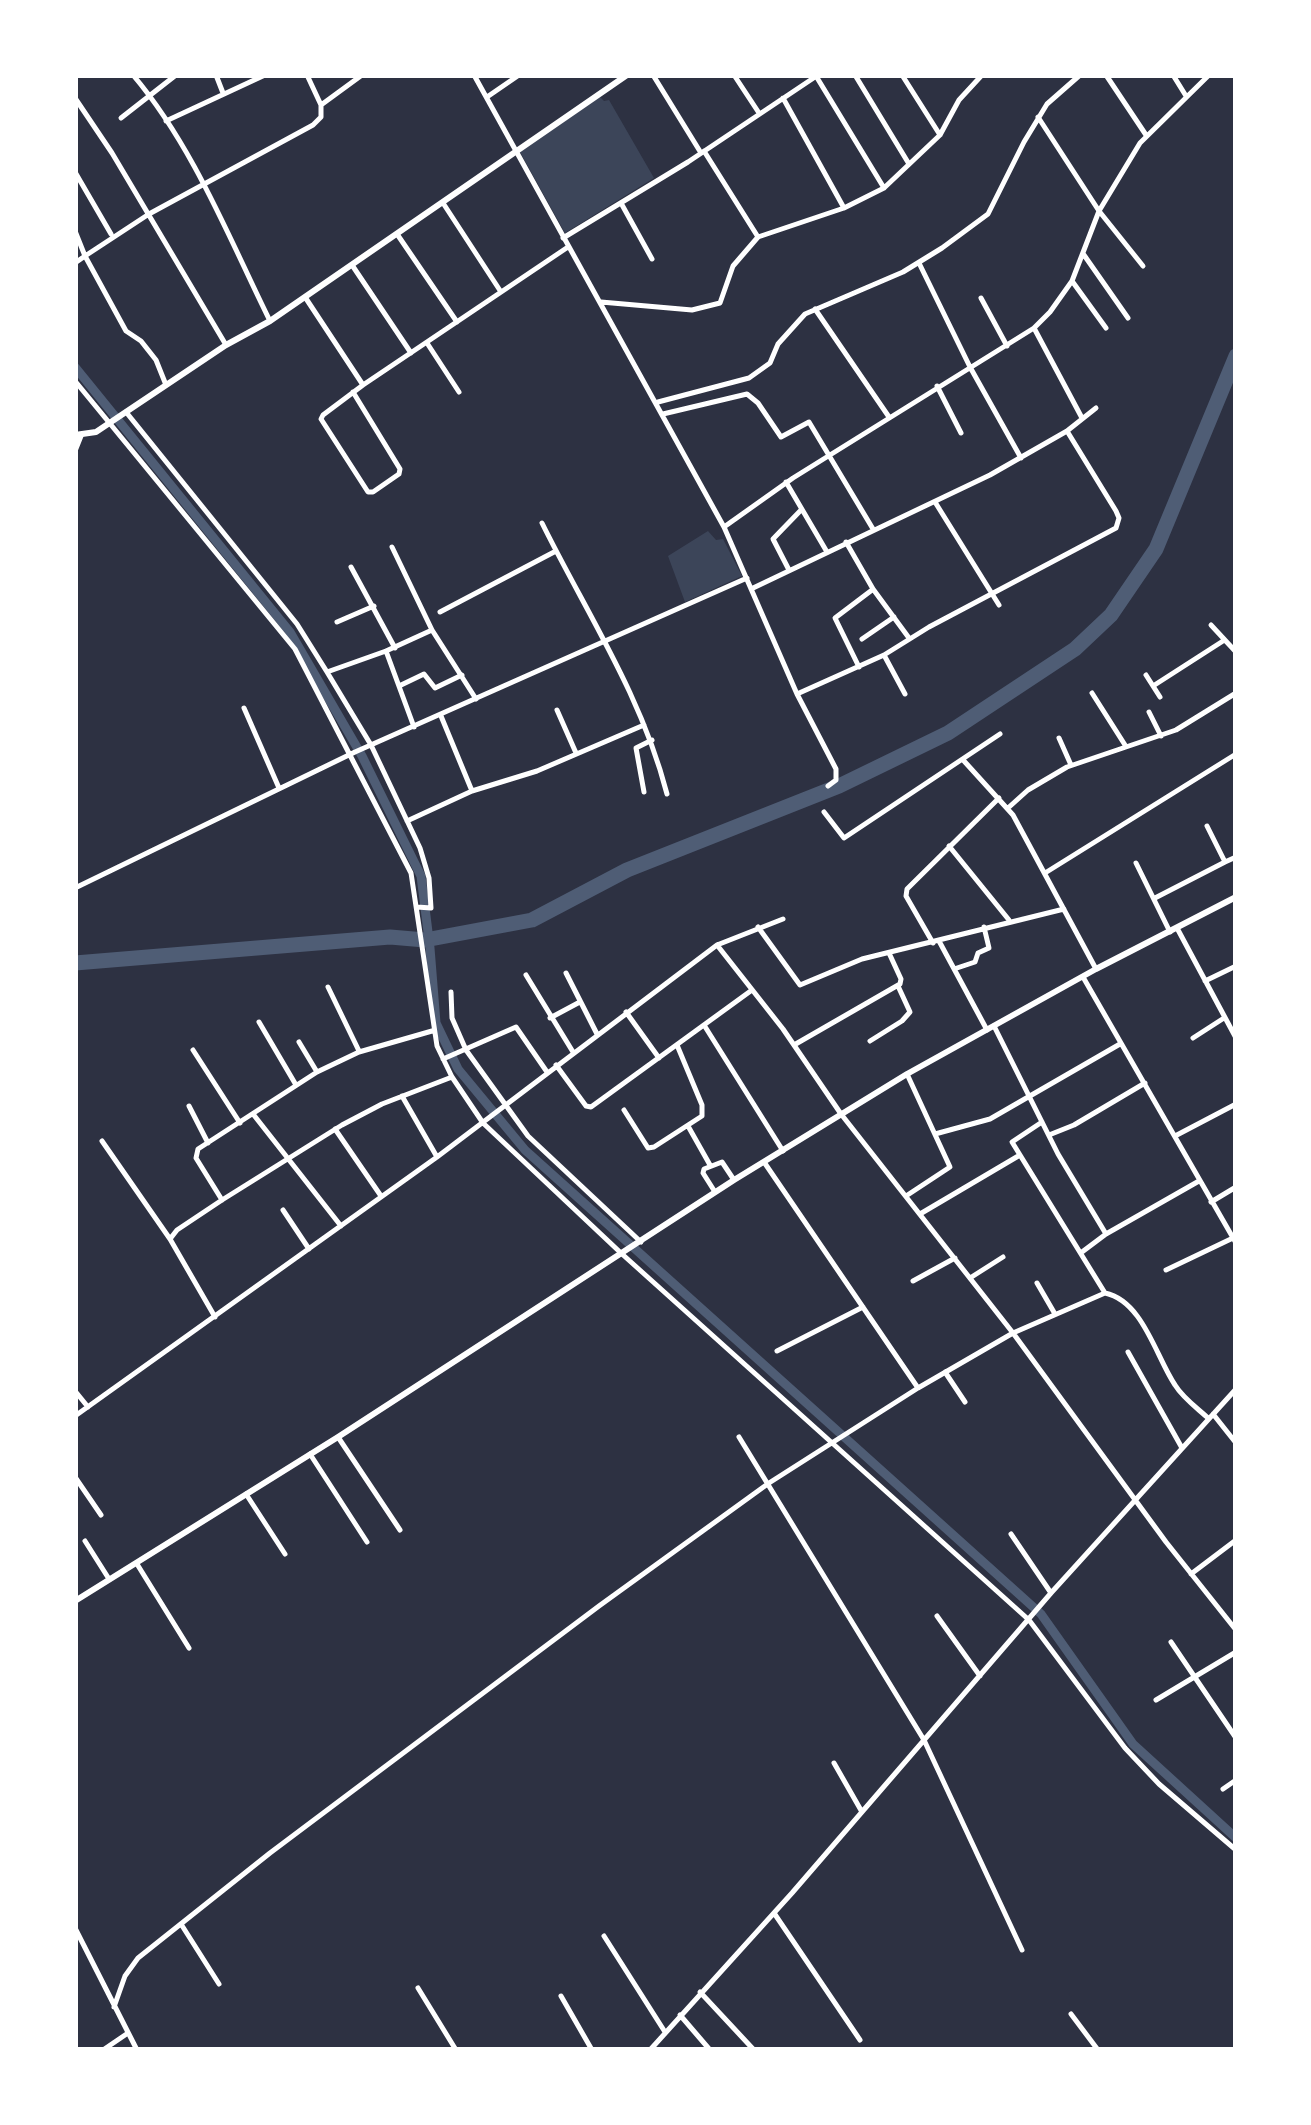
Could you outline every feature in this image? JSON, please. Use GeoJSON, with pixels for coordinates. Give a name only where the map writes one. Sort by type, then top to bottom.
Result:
{"type":"FeatureCollection","features":[{"type":"Feature","properties":{"kind":"street"},"geometry":{"type":"LineString","coordinates":[[133,75],[166,121],[203,186],[270,321]]}},
{"type":"Feature","properties":{"kind":"street"},"geometry":{"type":"LineString","coordinates":[[121,118],[176,75]]}},
{"type":"Feature","properties":{"kind":"street"},"geometry":{"type":"LineString","coordinates":[[216,75],[223,92]]}},
{"type":"Feature","properties":{"kind":"street"},"geometry":{"type":"LineString","coordinates":[[166,121],[265,75]]}},
{"type":"Feature","properties":{"kind":"street"},"geometry":{"type":"LineString","coordinates":[[75,264],[148,214],[313,125],[321,117],[321,105],[306,75]]}},
{"type":"Feature","properties":{"kind":"street"},"geometry":{"type":"LineString","coordinates":[[321,105],[362,75]]}},
{"type":"Feature","properties":{"kind":"street"},"geometry":{"type":"LineString","coordinates":[[474,75],[724,527],[797,694],[836,769],[836,780],[828,786]]}},
{"type":"Feature","properties":{"kind":"street"},"geometry":{"type":"LineString","coordinates":[[486,97],[518,75]]}},
{"type":"Feature","properties":{"kind":"street"},"geometry":{"type":"LineString","coordinates":[[75,451],[78,436],[111,423],[226,345],[270,321],[350,262],[627,75]]}},
{"type":"Feature","properties":{"kind":"street"},"geometry":{"type":"LineString","coordinates":[[653,75],[758,237]]}},
{"type":"Feature","properties":{"kind":"street"},"geometry":{"type":"LineString","coordinates":[[734,75],[759,113]]}},
{"type":"Feature","properties":{"kind":"street"},"geometry":{"type":"LineString","coordinates":[[855,75],[909,164]]}},
{"type":"Feature","properties":{"kind":"street"},"geometry":{"type":"LineString","coordinates":[[902,75],[940,136]]}},
{"type":"Feature","properties":{"kind":"street"},"geometry":{"type":"LineString","coordinates":[[658,402],[749,378],[770,363],[778,344],[796,321],[919,263],[988,214],[1046,104],[1080,75]]}},
{"type":"Feature","properties":{"kind":"street"},"geometry":{"type":"LineString","coordinates":[[1106,75],[1146,135]]}},
{"type":"Feature","properties":{"kind":"street"},"geometry":{"type":"LineString","coordinates":[[1173,75],[1186,96]]}},
{"type":"Feature","properties":{"kind":"street"},"geometry":{"type":"LineString","coordinates":[[724,527],[786,482],[1034,328],[1072,281],[1099,210],[1146,135],[1209,75]]}},
{"type":"Feature","properties":{"kind":"street"},"geometry":{"type":"LineString","coordinates":[[563,238],[817,76],[884,188]]}},
{"type":"Feature","properties":{"kind":"street"},"geometry":{"type":"LineString","coordinates":[[601,302],[692,310],[720,303],[733,266],[758,237],[844,208],[884,188],[940,136],[959,100],[980,76]]}},
{"type":"Feature","properties":{"kind":"street"},"geometry":{"type":"LineString","coordinates":[[75,98],[226,345]]}},
{"type":"Feature","properties":{"kind":"street"},"geometry":{"type":"LineString","coordinates":[[782,98],[844,208]]}},
{"type":"Feature","properties":{"kind":"street"},"geometry":{"type":"LineString","coordinates":[[1038,117],[1099,210],[1143,266]]}},
{"type":"Feature","properties":{"kind":"street"},"geometry":{"type":"LineString","coordinates":[[75,172],[112,236]]}},
{"type":"Feature","properties":{"kind":"street"},"geometry":{"type":"LineString","coordinates":[[442,200],[501,292]]}},
{"type":"Feature","properties":{"kind":"street"},"geometry":{"type":"LineString","coordinates":[[621,203],[652,258]]}},
{"type":"Feature","properties":{"kind":"street"},"geometry":{"type":"LineString","coordinates":[[75,231],[126,330],[156,360],[166,385]]}},
{"type":"Feature","properties":{"kind":"street"},"geometry":{"type":"LineString","coordinates":[[395,232],[457,322]]}},
{"type":"Feature","properties":{"kind":"street"},"geometry":{"type":"LineString","coordinates":[[353,392],[401,470],[373,492],[368,492],[321,419],[353,392],[363,385],[568,247]]}},
{"type":"Feature","properties":{"kind":"street"},"geometry":{"type":"LineString","coordinates":[[1084,255],[1128,318]]}},
{"type":"Feature","properties":{"kind":"street"},"geometry":{"type":"LineString","coordinates":[[350,262],[411,353]]}},
{"type":"Feature","properties":{"kind":"street"},"geometry":{"type":"LineString","coordinates":[[919,263],[970,367],[1021,458]]}},
{"type":"Feature","properties":{"kind":"street"},"geometry":{"type":"LineString","coordinates":[[1072,281],[1106,328]]}},
{"type":"Feature","properties":{"kind":"street"},"geometry":{"type":"LineString","coordinates":[[304,295],[363,385]]}},
{"type":"Feature","properties":{"kind":"street"},"geometry":{"type":"LineString","coordinates":[[981,298],[1007,346]]}},
{"type":"Feature","properties":{"kind":"street"},"geometry":{"type":"LineString","coordinates":[[815,309],[888,417]]}},
{"type":"Feature","properties":{"kind":"street"},"geometry":{"type":"LineString","coordinates":[[1034,328],[1082,419]]}},
{"type":"Feature","properties":{"kind":"street"},"geometry":{"type":"LineString","coordinates":[[427,342],[459,392]]}},
{"type":"Feature","properties":{"kind":"street"},"geometry":{"type":"LineString","coordinates":[[75,381],[285,633],[353,754],[411,873],[421,910],[432,1031],[452,1078],[485,1121],[624,1252],[1031,1617],[1124,1748],[1159,1784],[1236,1850]]}},
{"type":"Feature","properties":{"kind":"street"},"geometry":{"type":"LineString","coordinates":[[938,386],[962,433]]}},
{"type":"Feature","properties":{"kind":"street"},"geometry":{"type":"LineString","coordinates":[[663,414],[747,394],[758,402],[781,438],[809,422],[873,529]]}},
{"type":"Feature","properties":{"kind":"street"},"geometry":{"type":"LineString","coordinates":[[751,589],[1021,458],[1067,432],[1096,408]]}},
{"type":"Feature","properties":{"kind":"street"},"geometry":{"type":"LineString","coordinates":[[125,413],[296,624],[328,672],[370,746],[426,862],[432,902],[421,910]]}},
{"type":"Feature","properties":{"kind":"street"},"geometry":{"type":"LineString","coordinates":[[797,694],[859,667],[1112,531],[1118,524],[1116,511],[1067,432]]}},
{"type":"Feature","properties":{"kind":"street"},"geometry":{"type":"LineString","coordinates":[[786,482],[827,552]]}},
{"type":"Feature","properties":{"kind":"street"},"geometry":{"type":"LineString","coordinates":[[936,502],[1000,605]]}},
{"type":"Feature","properties":{"kind":"street"},"geometry":{"type":"LineString","coordinates":[[789,570],[773,540],[802,509]]}},
{"type":"Feature","properties":{"kind":"street"},"geometry":{"type":"LineString","coordinates":[[542,523],[652,740],[667,794]]}},
{"type":"Feature","properties":{"kind":"street"},"geometry":{"type":"LineString","coordinates":[[846,542],[873,590],[909,638]]}},
{"type":"Feature","properties":{"kind":"street"},"geometry":{"type":"LineString","coordinates":[[392,547],[432,630],[476,699]]}},
{"type":"Feature","properties":{"kind":"street"},"geometry":{"type":"LineString","coordinates":[[440,612],[556,551]]}},
{"type":"Feature","properties":{"kind":"street"},"geometry":{"type":"LineString","coordinates":[[351,566],[395,648]]}},
{"type":"Feature","properties":{"kind":"street"},"geometry":{"type":"LineString","coordinates":[[75,888],[370,746],[747,578]]}},
{"type":"Feature","properties":{"kind":"street"},"geometry":{"type":"LineString","coordinates":[[859,667],[835,618],[873,590]]}},
{"type":"Feature","properties":{"kind":"street"},"geometry":{"type":"LineString","coordinates":[[338,622],[374,606]]}},
{"type":"Feature","properties":{"kind":"street"},"geometry":{"type":"LineString","coordinates":[[862,640],[894,617]]}},
{"type":"Feature","properties":{"kind":"street"},"geometry":{"type":"LineString","coordinates":[[1212,625],[1223,642],[1235,650]]}},
{"type":"Feature","properties":{"kind":"street"},"geometry":{"type":"LineString","coordinates":[[328,672],[432,630]]}},
{"type":"Feature","properties":{"kind":"street"},"geometry":{"type":"LineString","coordinates":[[1152,686],[1223,642]]}},
{"type":"Feature","properties":{"kind":"street"},"geometry":{"type":"LineString","coordinates":[[386,651],[414,727]]}},
{"type":"Feature","properties":{"kind":"street"},"geometry":{"type":"LineString","coordinates":[[884,654],[906,694]]}},
{"type":"Feature","properties":{"kind":"street"},"geometry":{"type":"LineString","coordinates":[[399,686],[425,674],[435,688],[462,675]]}},
{"type":"Feature","properties":{"kind":"street"},"geometry":{"type":"LineString","coordinates":[[1146,675],[1160,698]]}},
{"type":"Feature","properties":{"kind":"street"},"geometry":{"type":"LineString","coordinates":[[1092,692],[1125,745]]}},
{"type":"Feature","properties":{"kind":"street"},"geometry":{"type":"LineString","coordinates":[[1008,808],[1028,790],[1071,765],[1192,723],[1236,693]]}},
{"type":"Feature","properties":{"kind":"street"},"geometry":{"type":"LineString","coordinates":[[244,708],[280,788]]}},
{"type":"Feature","properties":{"kind":"street"},"geometry":{"type":"LineString","coordinates":[[557,710],[576,753]]}},
{"type":"Feature","properties":{"kind":"street"},"geometry":{"type":"LineString","coordinates":[[1148,712],[1160,736]]}},
{"type":"Feature","properties":{"kind":"street"},"geometry":{"type":"LineString","coordinates":[[440,716],[472,790]]}},
{"type":"Feature","properties":{"kind":"street"},"geometry":{"type":"LineString","coordinates":[[406,821],[472,790],[537,771],[644,724]]}},
{"type":"Feature","properties":{"kind":"street"},"geometry":{"type":"LineString","coordinates":[[824,812],[844,838],[1000,734]]}},
{"type":"Feature","properties":{"kind":"street"},"geometry":{"type":"LineString","coordinates":[[1059,738],[1071,765]]}},
{"type":"Feature","properties":{"kind":"street"},"geometry":{"type":"LineString","coordinates":[[644,792],[636,748],[652,740]]}},
{"type":"Feature","properties":{"kind":"street"},"geometry":{"type":"LineString","coordinates":[[1045,873],[1236,754]]}},
{"type":"Feature","properties":{"kind":"street"},"geometry":{"type":"LineString","coordinates":[[964,761],[1008,808],[1096,969]]}},
{"type":"Feature","properties":{"kind":"street"},"geometry":{"type":"LineString","coordinates":[[999,798],[906,892],[1030,1094],[1106,1234]]}},
{"type":"Feature","properties":{"kind":"street"},"geometry":{"type":"LineString","coordinates":[[1207,826],[1225,862]]}},
{"type":"Feature","properties":{"kind":"street"},"geometry":{"type":"LineString","coordinates":[[950,846],[1009,920]]}},
{"type":"Feature","properties":{"kind":"street"},"geometry":{"type":"LineString","coordinates":[[1155,898],[1236,857]]}},
{"type":"Feature","properties":{"kind":"street"},"geometry":{"type":"LineString","coordinates":[[1136,863],[1236,1036]]}},
{"type":"Feature","properties":{"kind":"street"},"geometry":{"type":"LineString","coordinates":[[75,1601],[338,1438],[841,1114],[1082,976],[1236,897]]}},
{"type":"Feature","properties":{"kind":"street"},"geometry":{"type":"LineString","coordinates":[[758,927],[800,985],[862,959],[1064,908]]}},
{"type":"Feature","properties":{"kind":"street"},"geometry":{"type":"LineString","coordinates":[[75,1416],[437,1157],[717,945],[782,918]]}},
{"type":"Feature","properties":{"kind":"street"},"geometry":{"type":"LineString","coordinates":[[954,969],[975,962],[976,954],[990,947],[984,927]]}},
{"type":"Feature","properties":{"kind":"street"},"geometry":{"type":"LineString","coordinates":[[717,945],[841,1114],[1013,1332],[1236,1630]]}},
{"type":"Feature","properties":{"kind":"street"},"geometry":{"type":"LineString","coordinates":[[794,1045],[898,986],[902,979],[888,953]]}},
{"type":"Feature","properties":{"kind":"street"},"geometry":{"type":"LineString","coordinates":[[1205,981],[1236,966]]}},
{"type":"Feature","properties":{"kind":"street"},"geometry":{"type":"LineString","coordinates":[[566,973],[597,1034]]}},
{"type":"Feature","properties":{"kind":"street"},"geometry":{"type":"LineString","coordinates":[[526,976],[574,1052]]}},
{"type":"Feature","properties":{"kind":"street"},"geometry":{"type":"LineString","coordinates":[[1082,976],[1234,1241],[1166,1270]]}},
{"type":"Feature","properties":{"kind":"street"},"geometry":{"type":"LineString","coordinates":[[328,986],[359,1052]]}},
{"type":"Feature","properties":{"kind":"street"},"geometry":{"type":"LineString","coordinates":[[870,1041],[910,1012],[898,986]]}},
{"type":"Feature","properties":{"kind":"street"},"geometry":{"type":"LineString","coordinates":[[556,1065],[586,1106],[591,1107],[752,990]]}},
{"type":"Feature","properties":{"kind":"street"},"geometry":{"type":"LineString","coordinates":[[451,992],[452,1018],[466,1050],[528,1136],[640,1242]]}},
{"type":"Feature","properties":{"kind":"street"},"geometry":{"type":"LineString","coordinates":[[550,1018],[578,1003]]}},
{"type":"Feature","properties":{"kind":"street"},"geometry":{"type":"LineString","coordinates":[[626,1012],[659,1058]]}},
{"type":"Feature","properties":{"kind":"street"},"geometry":{"type":"LineString","coordinates":[[1193,1038],[1224,1018]]}},
{"type":"Feature","properties":{"kind":"street"},"geometry":{"type":"LineString","coordinates":[[258,1022],[296,1084]]}},
{"type":"Feature","properties":{"kind":"street"},"geometry":{"type":"LineString","coordinates":[[704,1024],[783,1151]]}},
{"type":"Feature","properties":{"kind":"street"},"geometry":{"type":"LineString","coordinates":[[444,1059],[516,1026],[547,1072]]}},
{"type":"Feature","properties":{"kind":"street"},"geometry":{"type":"LineString","coordinates":[[222,1200],[196,1158],[198,1149],[316,1072],[359,1052],[432,1031]]}},
{"type":"Feature","properties":{"kind":"street"},"geometry":{"type":"LineString","coordinates":[[300,1042],[316,1072]]}},
{"type":"Feature","properties":{"kind":"street"},"geometry":{"type":"LineString","coordinates":[[624,1110],[648,1148],[688,1126],[704,1110],[677,1044]]}},
{"type":"Feature","properties":{"kind":"street"},"geometry":{"type":"LineString","coordinates":[[935,1134],[990,1118],[1122,1044]]}},
{"type":"Feature","properties":{"kind":"street"},"geometry":{"type":"LineString","coordinates":[[193,1050],[240,1123]]}},
{"type":"Feature","properties":{"kind":"street"},"geometry":{"type":"LineString","coordinates":[[906,1196],[950,1168],[907,1074]]}},
{"type":"Feature","properties":{"kind":"street"},"geometry":{"type":"LineString","coordinates":[[170,1238],[222,1200],[335,1129],[402,1096],[452,1078]]}},
{"type":"Feature","properties":{"kind":"street"},"geometry":{"type":"LineString","coordinates":[[1049,1135],[1145,1084]]}},
{"type":"Feature","properties":{"kind":"street"},"geometry":{"type":"LineString","coordinates":[[402,1096],[437,1157]]}},
{"type":"Feature","properties":{"kind":"street"},"geometry":{"type":"LineString","coordinates":[[1173,1133],[1236,1104]]}},
{"type":"Feature","properties":{"kind":"street"},"geometry":{"type":"LineString","coordinates":[[189,1106],[208,1144]]}},
{"type":"Feature","properties":{"kind":"street"},"geometry":{"type":"LineString","coordinates":[[253,1114],[341,1226]]}},
{"type":"Feature","properties":{"kind":"street"},"geometry":{"type":"LineString","coordinates":[[1042,1122],[1012,1140],[1105,1293]]}},
{"type":"Feature","properties":{"kind":"street"},"geometry":{"type":"LineString","coordinates":[[688,1126],[710,1165]]}},
{"type":"Feature","properties":{"kind":"street"},"geometry":{"type":"LineString","coordinates":[[335,1129],[381,1196]]}},
{"type":"Feature","properties":{"kind":"street"},"geometry":{"type":"LineString","coordinates":[[102,1142],[170,1238],[215,1318]]}},
{"type":"Feature","properties":{"kind":"street"},"geometry":{"type":"LineString","coordinates":[[920,1214],[1020,1155]]}},
{"type":"Feature","properties":{"kind":"street"},"geometry":{"type":"LineString","coordinates":[[715,1192],[702,1173],[710,1165],[722,1162],[734,1180]]}},
{"type":"Feature","properties":{"kind":"street"},"geometry":{"type":"LineString","coordinates":[[764,1162],[918,1388]]}},
{"type":"Feature","properties":{"kind":"street"},"geometry":{"type":"LineString","coordinates":[[1081,1252],[1198,1180]]}},
{"type":"Feature","properties":{"kind":"street"},"geometry":{"type":"LineString","coordinates":[[1212,1202],[1236,1187]]}},
{"type":"Feature","properties":{"kind":"street"},"geometry":{"type":"LineString","coordinates":[[283,1210],[309,1250]]}},
{"type":"Feature","properties":{"kind":"street"},"geometry":{"type":"LineString","coordinates":[[970,1278],[1003,1257]]}},
{"type":"Feature","properties":{"kind":"street"},"geometry":{"type":"LineString","coordinates":[[914,1281],[954,1258]]}},
{"type":"Feature","properties":{"kind":"street"},"geometry":{"type":"LineString","coordinates":[[1038,1283],[1055,1314]]}},
{"type":"Feature","properties":{"kind":"street"},"geometry":{"type":"LineString","coordinates":[[114,2008],[130,1966],[583,1618],[768,1483],[1013,1332],[1105,1293],[1116,1296],[1131,1310],[1175,1385],[1236,1443]]}},
{"type":"Feature","properties":{"kind":"street"},"geometry":{"type":"LineString","coordinates":[[777,1351],[862,1307]]}},
{"type":"Feature","properties":{"kind":"street"},"geometry":{"type":"LineString","coordinates":[[1128,1352],[1182,1448]]}},
{"type":"Feature","properties":{"kind":"street"},"geometry":{"type":"LineString","coordinates":[[946,1372],[965,1402]]}},
{"type":"Feature","properties":{"kind":"street"},"geometry":{"type":"LineString","coordinates":[[650,2050],[1042,1603],[1236,1389]]}},
{"type":"Feature","properties":{"kind":"street"},"geometry":{"type":"LineString","coordinates":[[75,1391],[88,1407]]}},
{"type":"Feature","properties":{"kind":"street"},"geometry":{"type":"LineString","coordinates":[[739,1437],[924,1740],[1022,1950]]}},
{"type":"Feature","properties":{"kind":"street"},"geometry":{"type":"LineString","coordinates":[[338,1438],[400,1530]]}},
{"type":"Feature","properties":{"kind":"street"},"geometry":{"type":"LineString","coordinates":[[310,1454],[366,1542]]}},
{"type":"Feature","properties":{"kind":"street"},"geometry":{"type":"LineString","coordinates":[[75,1477],[101,1515]]}},
{"type":"Feature","properties":{"kind":"street"},"geometry":{"type":"LineString","coordinates":[[246,1494],[284,1554]]}},
{"type":"Feature","properties":{"kind":"street"},"geometry":{"type":"LineString","coordinates":[[1011,1534],[1051,1593]]}},
{"type":"Feature","properties":{"kind":"street"},"geometry":{"type":"LineString","coordinates":[[1191,1574],[1236,1540]]}},
{"type":"Feature","properties":{"kind":"street"},"geometry":{"type":"LineString","coordinates":[[85,1541],[109,1579]]}},
{"type":"Feature","properties":{"kind":"street"},"geometry":{"type":"LineString","coordinates":[[137,1564],[189,1648]]}},
{"type":"Feature","properties":{"kind":"street"},"geometry":{"type":"LineString","coordinates":[[937,1616],[980,1676]]}},
{"type":"Feature","properties":{"kind":"street"},"geometry":{"type":"LineString","coordinates":[[1171,1642],[1236,1738]]}},
{"type":"Feature","properties":{"kind":"street"},"geometry":{"type":"LineString","coordinates":[[1156,1700],[1236,1652]]}},
{"type":"Feature","properties":{"kind":"street"},"geometry":{"type":"LineString","coordinates":[[834,1764],[862,1812]]}},
{"type":"Feature","properties":{"kind":"street"},"geometry":{"type":"LineString","coordinates":[[1223,1789],[1236,1780]]}},
{"type":"Feature","properties":{"kind":"street"},"geometry":{"type":"LineString","coordinates":[[774,1913],[860,2040]]}},
{"type":"Feature","properties":{"kind":"street"},"geometry":{"type":"LineString","coordinates":[[181,1924],[220,1984]]}},
{"type":"Feature","properties":{"kind":"street"},"geometry":{"type":"LineString","coordinates":[[75,1928],[137,2050]]}},
{"type":"Feature","properties":{"kind":"street"},"geometry":{"type":"LineString","coordinates":[[604,1936],[665,2032]]}},
{"type":"Feature","properties":{"kind":"street"},"geometry":{"type":"LineString","coordinates":[[418,1988],[456,2050]]}},
{"type":"Feature","properties":{"kind":"street"},"geometry":{"type":"LineString","coordinates":[[700,1992],[754,2050]]}},
{"type":"Feature","properties":{"kind":"street"},"geometry":{"type":"LineString","coordinates":[[560,1996],[592,2050]]}},
{"type":"Feature","properties":{"kind":"street"},"geometry":{"type":"LineString","coordinates":[[680,2014],[710,2050]]}},
{"type":"Feature","properties":{"kind":"street"},"geometry":{"type":"LineString","coordinates":[[1072,2014],[1098,2050]]}},
{"type":"Feature","properties":{"kind":"street"},"geometry":{"type":"LineString","coordinates":[[103,2050],[128,2033]]}},
{"type":"Feature","properties":{"kind":"shaded area"},"geometry":{"type":"Polygon","coordinates":[[[600,97],[609,100],[654,178],[565,233],[520,152],[600,97]]]}},
{"type":"Feature","properties":{"kind":"shaded area"},"geometry":{"type":"Polygon","coordinates":[[[708,531],[716,540],[723,539],[742,576],[685,602],[668,556],[708,531]]]}},
{"type":"Feature","properties":{"kind":"waterway"},"geometry":{"type":"LineString","coordinates":[[75,963],[390,937],[425,940],[532,920],[627,870],[839,786],[948,733],[1075,649],[1111,615],[1156,549],[1236,356]]}},
{"type":"Feature","properties":{"kind":"waterway"},"geometry":{"type":"LineString","coordinates":[[75,367],[290,632],[362,756],[421,876],[436,1023],[458,1069],[525,1150],[1041,1614],[1133,1744],[1236,1838]]}}]}
